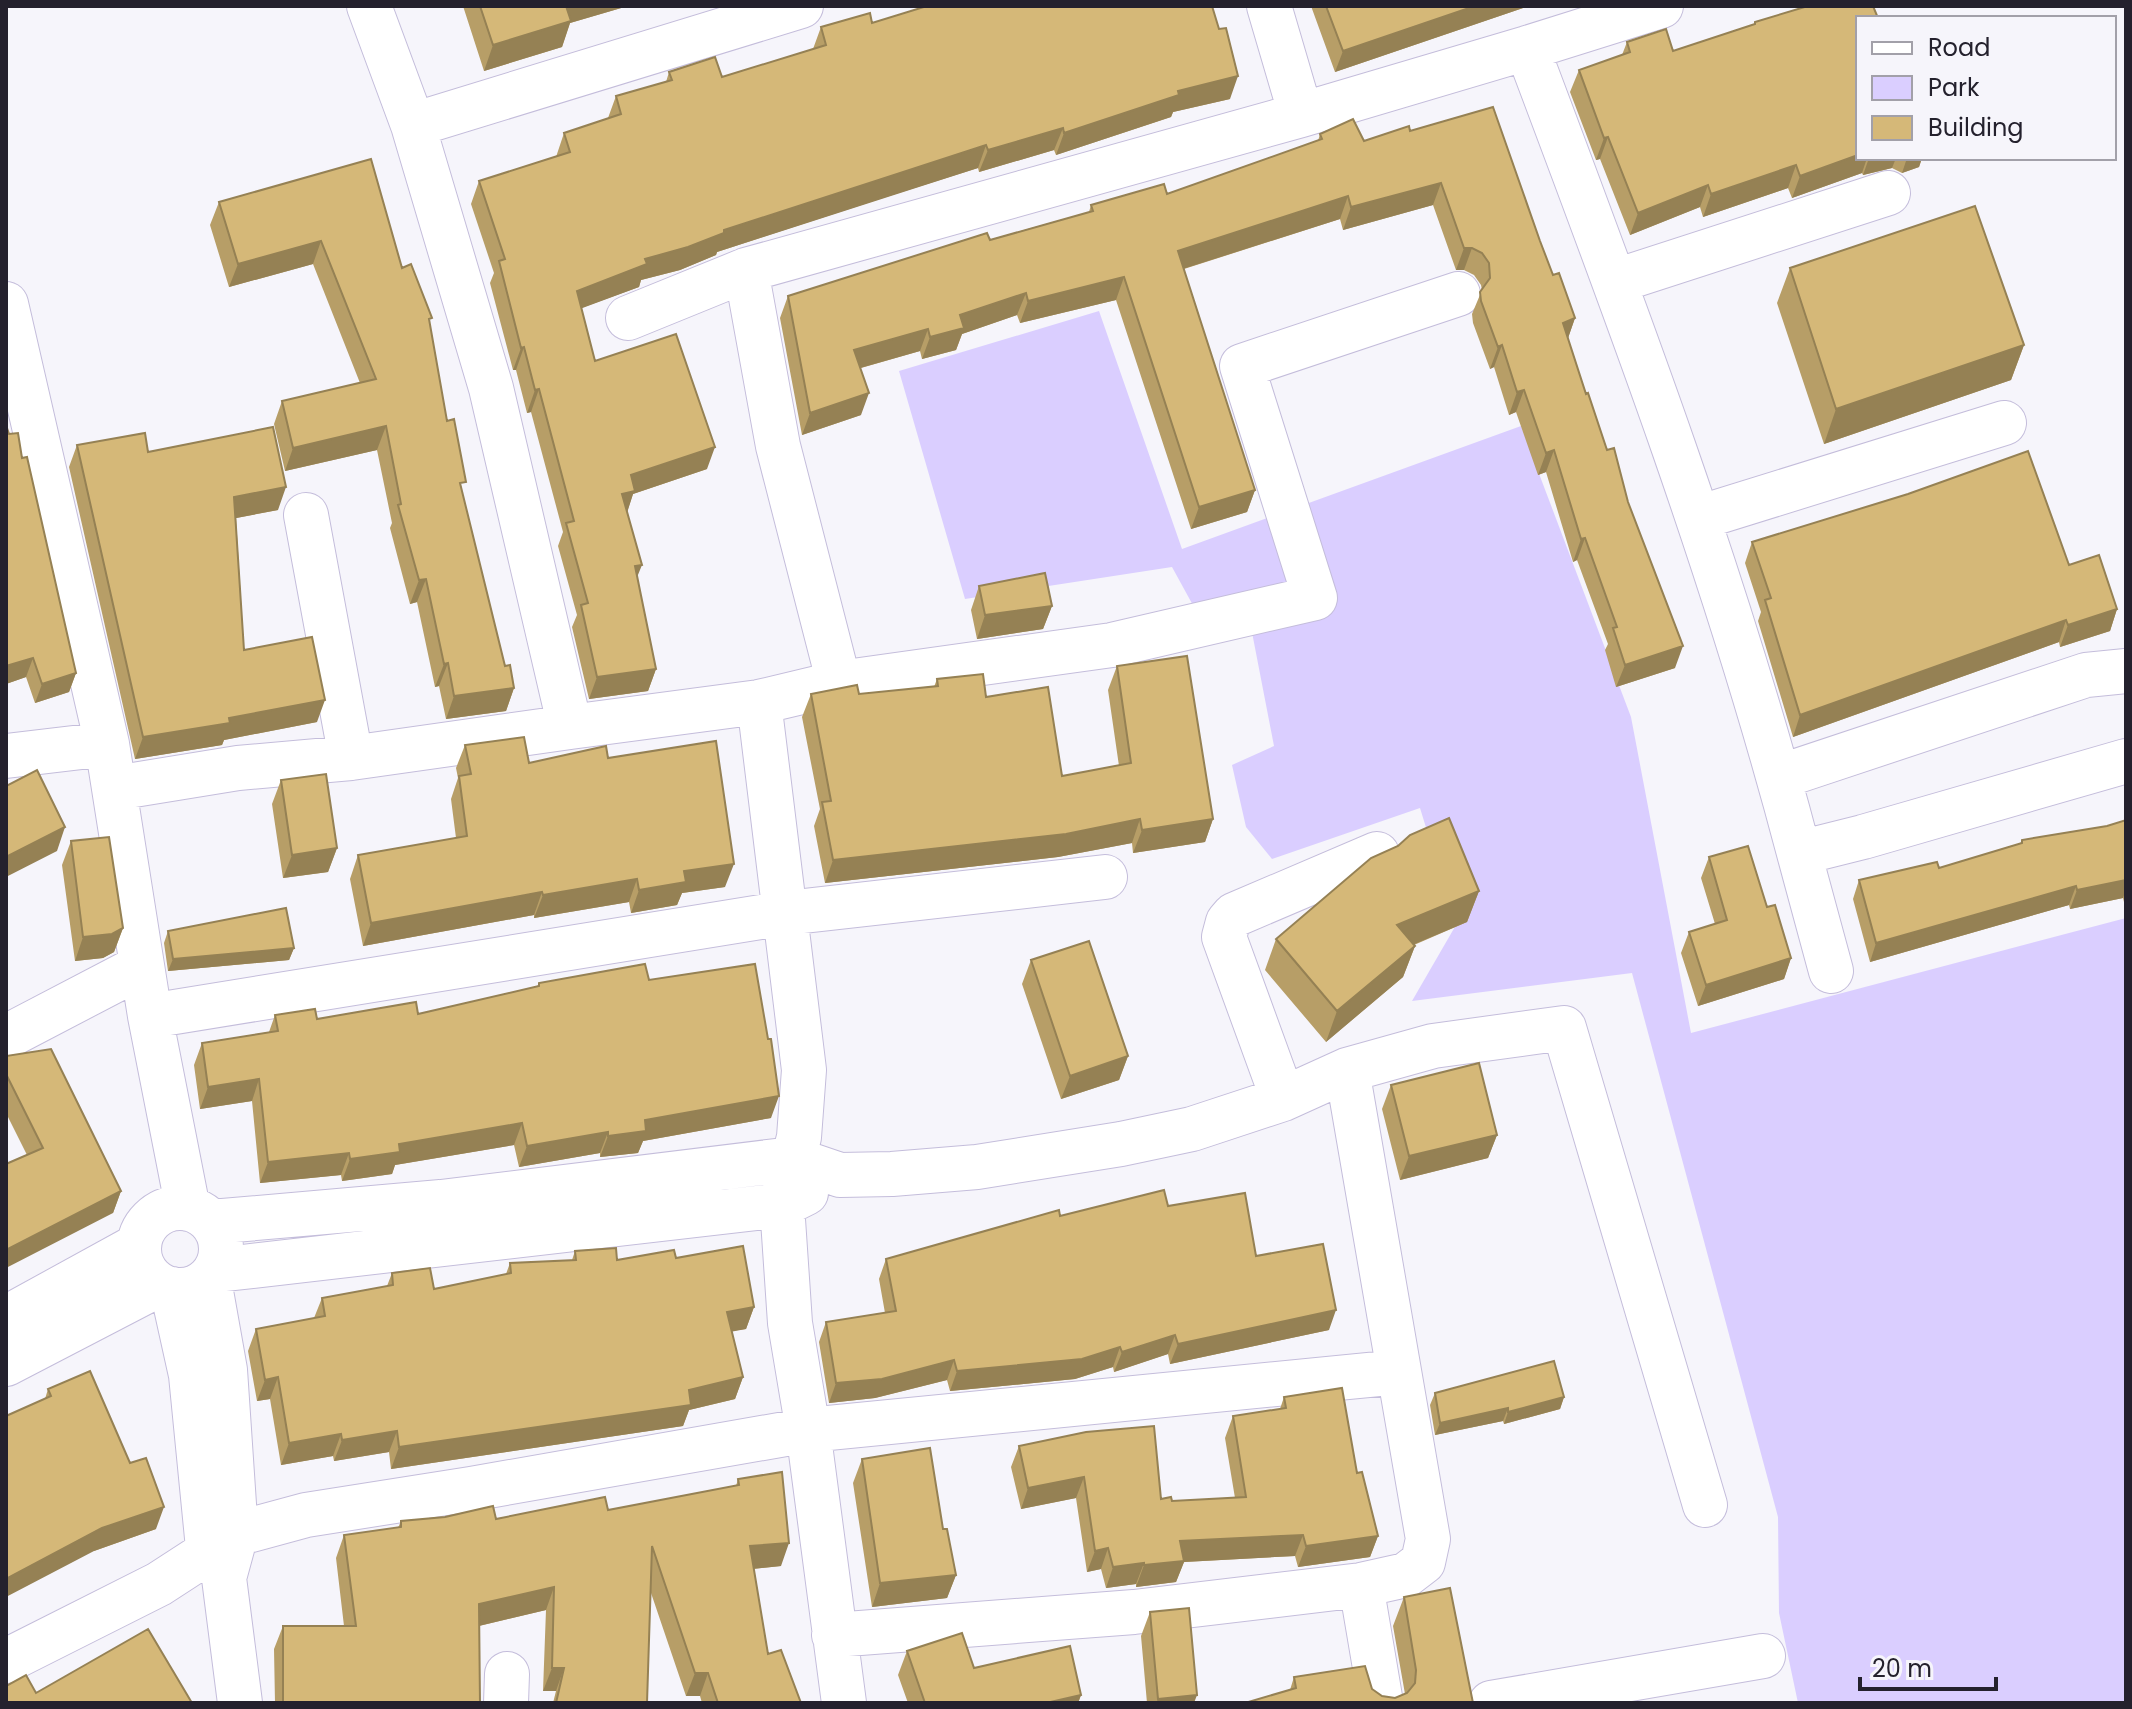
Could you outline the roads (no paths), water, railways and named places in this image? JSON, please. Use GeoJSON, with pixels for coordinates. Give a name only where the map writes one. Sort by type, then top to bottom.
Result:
{"type":"FeatureCollection","features":[{"type":"Feature","properties":{"kind":"street"},"geometry":{"type":"LineString","coordinates":[[369,6],[413,125],[491,388],[570,727]]}},
{"type":"Feature","properties":{"kind":"street"},"geometry":{"type":"LineString","coordinates":[[413,125],[801,6]]}},
{"type":"Feature","properties":{"kind":"street"},"geometry":{"type":"LineString","coordinates":[[1269,6],[1301,115]]}},
{"type":"Feature","properties":{"kind":"street"},"geometry":{"type":"LineString","coordinates":[[628,318],[746,270],[1301,115],[1661,6]]}},
{"type":"Feature","properties":{"kind":"street"},"geometry":{"type":"LineString","coordinates":[[1527,48],[1616,281],[1698,518],[1779,777],[1831,971]]}},
{"type":"Feature","properties":{"kind":"street"},"geometry":{"type":"LineString","coordinates":[[1616,281],[1888,193]]}},
{"type":"Feature","properties":{"kind":"street"},"geometry":{"type":"LineString","coordinates":[[746,270],[778,446],[839,683]]}},
{"type":"Feature","properties":{"kind":"street"},"geometry":{"type":"LineString","coordinates":[[115,788],[238,768],[351,758],[759,702],[839,683],[1112,645],[1315,598],[1242,366],[1458,294]]}},
{"type":"Feature","properties":{"kind":"street"},"geometry":{"type":"LineString","coordinates":[[6,304],[107,744],[150,1016],[200,1215],[222,1245],[189,1281],[191,1375],[223,1555],[240,1703]]}},
{"type":"Feature","properties":{"kind":"street"},"geometry":{"type":"LineString","coordinates":[[1698,518],[2004,423]]}},
{"type":"Feature","properties":{"kind":"street"},"geometry":{"type":"LineString","coordinates":[[306,515],[351,758]]}},
{"type":"Feature","properties":{"kind":"street"},"geometry":{"type":"LineString","coordinates":[[1779,777],[2086,675],[2126,671]]}},
{"type":"Feature","properties":{"kind":"street"},"geometry":{"type":"LineString","coordinates":[[759,702],[804,1070],[803,1108],[782,1205],[790,1323],[808,1430],[844,1703]]}},
{"type":"Feature","properties":{"kind":"street"},"geometry":{"type":"LineString","coordinates":[[6,756],[107,744]]}},
{"type":"Feature","properties":{"kind":"street"},"geometry":{"type":"LineString","coordinates":[[1799,853],[2126,761]]}},
{"type":"Feature","properties":{"kind":"street"},"geometry":{"type":"LineString","coordinates":[[1283,1099],[1224,937],[1225,927],[1234,915],[1377,854]]}},
{"type":"Feature","properties":{"kind":"street"},"geometry":{"type":"LineString","coordinates":[[150,1016],[786,913],[1105,877]]}},
{"type":"Feature","properties":{"kind":"street"},"geometry":{"type":"LineString","coordinates":[[6,1037],[142,966]]}},
{"type":"Feature","properties":{"kind":"street"},"geometry":{"type":"LineString","coordinates":[[189,1281],[142,1266],[139,1245],[144,1229],[155,1215],[171,1209],[200,1215],[441,1202],[793,1159],[840,1175],[977,1167],[1121,1144],[1192,1129],[1283,1099],[1347,1070],[1433,1046],[1564,1028],[1705,1505]]}},
{"type":"Feature","properties":{"kind":"street"},"geometry":{"type":"LineString","coordinates":[[834,1635],[1134,1612],[1361,1585],[1406,1575],[1423,1562],[1428,1539],[1347,1070]]}},
{"type":"Feature","properties":{"kind":"street"},"geometry":{"type":"LineString","coordinates":[[6,1364],[189,1281],[782,1205],[840,1175]]}},
{"type":"Feature","properties":{"kind":"street"},"geometry":{"type":"LineString","coordinates":[[6,1318],[139,1245]]}},
{"type":"Feature","properties":{"kind":"street"},"geometry":{"type":"LineString","coordinates":[[6,1661],[306,1515],[808,1430],[1399,1372]]}},
{"type":"Feature","properties":{"kind":"street"},"geometry":{"type":"LineString","coordinates":[[1361,1585],[1381,1703]]}},
{"type":"Feature","properties":{"kind":"street"},"geometry":{"type":"LineString","coordinates":[[1491,1703],[1763,1656]]}}]}
